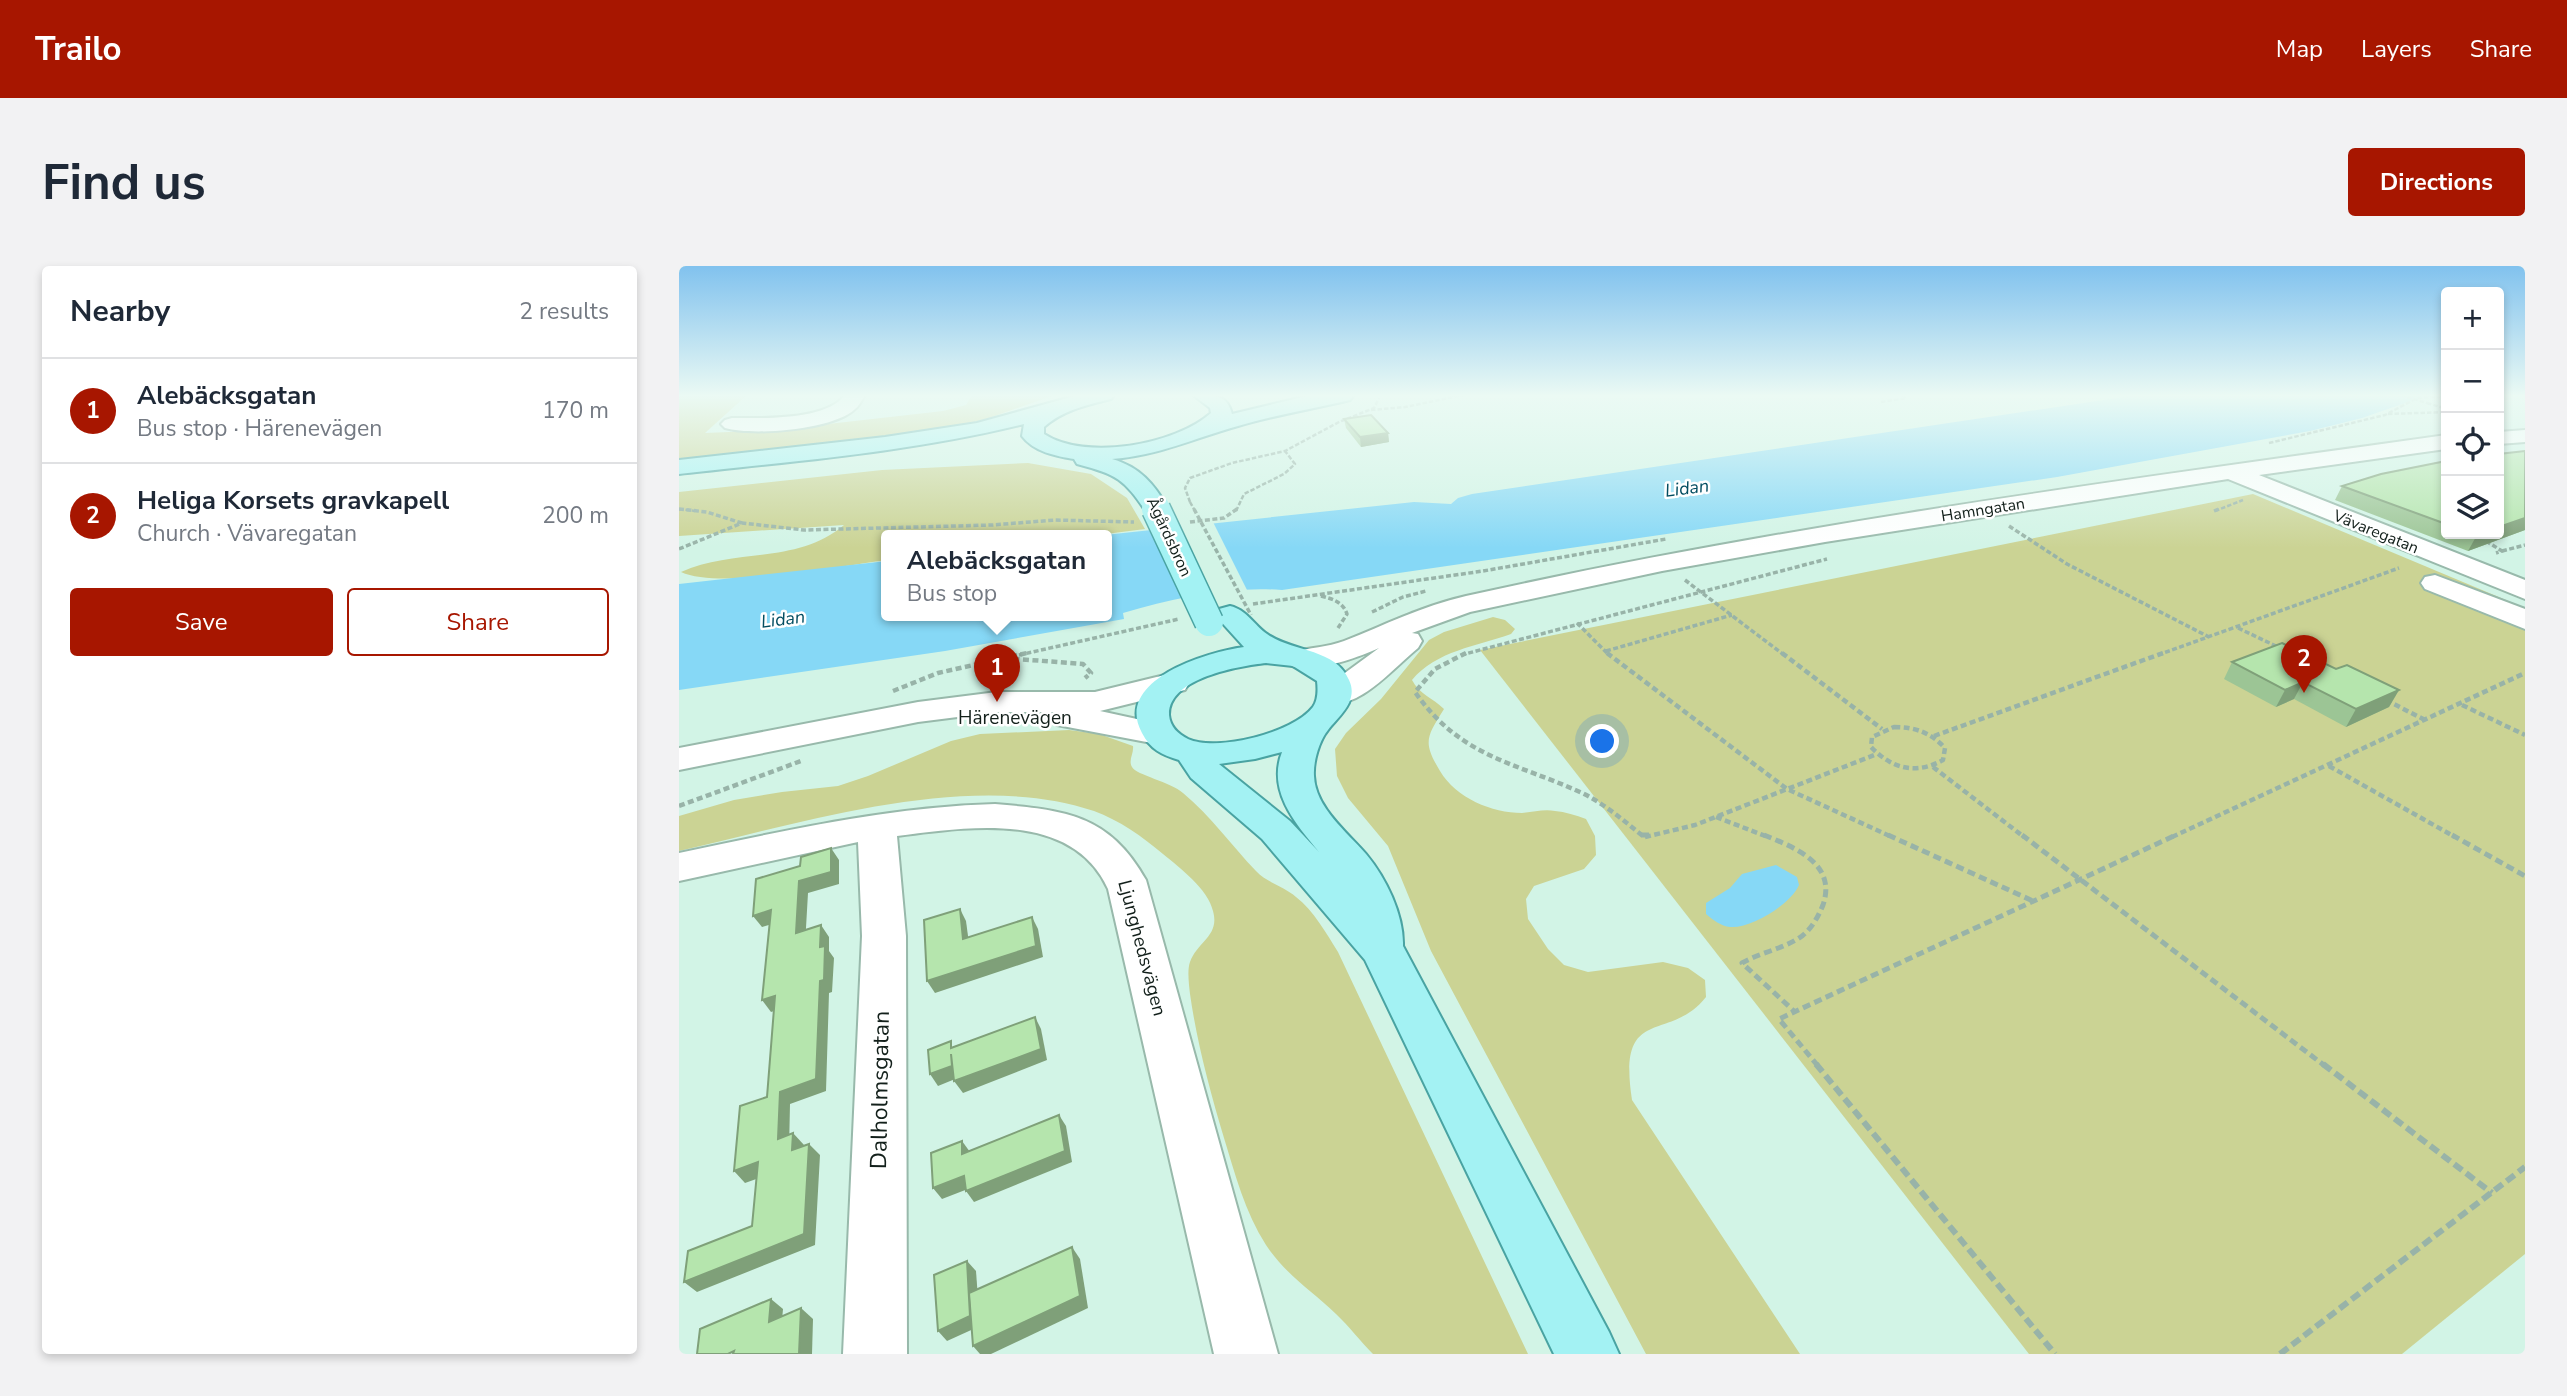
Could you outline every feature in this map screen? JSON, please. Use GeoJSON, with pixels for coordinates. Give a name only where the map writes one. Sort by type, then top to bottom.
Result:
{"type":"FeatureCollection","features":[{"type":"Feature","properties":{"kind":"main road"},"geometry":{"type":"LineString","coordinates":[[679,467],[869,446]]}},
{"type":"Feature","properties":{"kind":"main road"},"geometry":{"type":"LineString","coordinates":[[1017,446],[1063,450],[1134,450],[1149,446]]}},
{"type":"Feature","properties":{"kind":"main road"},"geometry":{"type":"LineString","coordinates":[[1051,446],[1063,450]]}},
{"type":"Feature","properties":{"kind":"main road"},"geometry":{"type":"LineString","coordinates":[[1167,499],[1174,457],[1186,446]]}},
{"type":"Feature","properties":{"kind":"main road","name":"Ågårdsbron"},"geometry":{"type":"LineString","coordinates":[[1063,450],[1120,469],[1167,499],[1226,619],[1255,640],[1328,674],[1333,680],[1324,711]]}},
{"type":"Feature","properties":{"kind":"main road","name":"Ågårdsbron"},"geometry":{"type":"LineString","coordinates":[[1204,666],[1226,619]]}},
{"type":"Feature","properties":{"kind":"main road"},"geometry":{"type":"LineString","coordinates":[[1291,657],[1241,656],[1204,666],[1173,683],[1153,708],[1153,725],[1157,733],[1175,746],[1192,751],[1229,753],[1256,750],[1281,743],[1324,711]]}},
{"type":"Feature","properties":{"kind":"main road"},"geometry":{"type":"LineString","coordinates":[[1324,711],[1296,764],[1295,781],[1307,808],[1361,879],[1376,909],[1383,950]]}},
{"type":"Feature","properties":{"kind":"main road"},"geometry":{"type":"LineString","coordinates":[[1192,751],[1204,770],[1276,830],[1383,950],[1587,1354]]}},
{"type":"Feature","properties":{"kind":"street","name":"Hamngatan"},"geometry":{"type":"LineString","coordinates":[[1522,593],[1662,563],[1825,534],[2228,471],[2418,446]]}},
{"type":"Feature","properties":{"kind":"street","name":"Vävaregatan"},"geometry":{"type":"LineString","coordinates":[[2228,471],[2525,590]]}},
{"type":"Feature","properties":{"kind":"street"},"geometry":{"type":"LineString","coordinates":[[2242,504],[2284,521]]}},
{"type":"Feature","properties":{"kind":"street"},"geometry":{"type":"LineString","coordinates":[[2405,571],[2437,556]]}},
{"type":"Feature","properties":{"kind":"street"},"geometry":{"type":"LineString","coordinates":[[2405,571],[2525,620]]}},
{"type":"Feature","properties":{"kind":"street"},"geometry":{"type":"LineString","coordinates":[[1291,657],[1349,650],[1438,612],[1490,598],[1522,593]]}},
{"type":"Feature","properties":{"kind":"street"},"geometry":{"type":"LineString","coordinates":[[1324,711],[1398,646],[1452,618],[1522,593]]}},
{"type":"Feature","properties":{"kind":"street","name":"Härenevägen"},"geometry":{"type":"LineString","coordinates":[[880,709],[918,712],[997,702],[1095,702],[1173,683]]}},
{"type":"Feature","properties":{"kind":"street","name":"Härenevägen"},"geometry":{"type":"LineString","coordinates":[[679,759],[880,709],[988,717],[1094,720],[1157,733]]}},
{"type":"Feature","properties":{"kind":"street","name":"Ljunghedsvägen"},"geometry":{"type":"LineString","coordinates":[[679,867],[877,827],[975,816],[1013,817],[1054,823],[1082,834],[1105,850],[1119,867],[1129,889],[1246,1354]]}},
{"type":"Feature","properties":{"kind":"street","name":"Dalholmsgatan"},"geometry":{"type":"LineString","coordinates":[[875,1354],[884,936],[877,827]]}},
{"type":"Feature","properties":{"kind":"path"},"geometry":{"type":"LineString","coordinates":[[679,509],[707,512],[742,523],[804,530],[992,525],[1055,520],[1131,521],[1185,488],[1190,478],[1232,463],[1285,451],[1295,446]]}},
{"type":"Feature","properties":{"kind":"path"},"geometry":{"type":"LineString","coordinates":[[1215,520],[1237,511],[1244,495],[1264,481],[1288,474],[1295,464],[1285,451]]}},
{"type":"Feature","properties":{"kind":"path"},"geometry":{"type":"LineString","coordinates":[[880,709],[906,684],[938,673],[1003,657],[1226,619],[1167,499]]}},
{"type":"Feature","properties":{"kind":"path"},"geometry":{"type":"LineString","coordinates":[[1986,510],[2067,564],[2210,637]]}},
{"type":"Feature","properties":{"kind":"path"},"geometry":{"type":"LineString","coordinates":[[679,549],[742,523]]}},
{"type":"Feature","properties":{"kind":"path"},"geometry":{"type":"LineString","coordinates":[[2502,551],[2525,545]]}},
{"type":"Feature","properties":{"kind":"path"},"geometry":{"type":"LineString","coordinates":[[1827,559],[1577,623],[1447,660],[1429,672],[1415,692],[1425,710],[1442,728],[1467,745],[1492,758],[1584,794],[1644,837],[1716,817],[1877,754]]}},
{"type":"Feature","properties":{"kind":"path"},"geometry":{"type":"LineString","coordinates":[[1662,563],[1882,729]]}},
{"type":"Feature","properties":{"kind":"path"},"geometry":{"type":"LineString","coordinates":[[1934,736],[2238,627],[2405,571]]}},
{"type":"Feature","properties":{"kind":"path"},"geometry":{"type":"LineString","coordinates":[[1317,594],[1337,600],[1345,607],[1347,614],[1338,628],[1330,631]]}},
{"type":"Feature","properties":{"kind":"path"},"geometry":{"type":"LineString","coordinates":[[1605,652],[1732,615]]}},
{"type":"Feature","properties":{"kind":"path"},"geometry":{"type":"LineString","coordinates":[[1577,623],[1605,652],[1787,789],[2034,901]]}},
{"type":"Feature","properties":{"kind":"path"},"geometry":{"type":"LineString","coordinates":[[2238,627],[2285,651]]}},
{"type":"Feature","properties":{"kind":"path"},"geometry":{"type":"LineString","coordinates":[[1003,657],[1083,664],[1091,673],[1077,684]]}},
{"type":"Feature","properties":{"kind":"path"},"geometry":{"type":"LineString","coordinates":[[2055,1354],[1779,1019],[2525,673]]}},
{"type":"Feature","properties":{"kind":"path"},"geometry":{"type":"LineString","coordinates":[[2380,697],[2427,720]]}},
{"type":"Feature","properties":{"kind":"path"},"geometry":{"type":"LineString","coordinates":[[2462,704],[2525,735]]}},
{"type":"Feature","properties":{"kind":"path"},"geometry":{"type":"LineString","coordinates":[[1899,726],[1919,729],[1934,736],[1945,748],[1943,760],[1933,767],[1915,769],[1895,766],[1871,747],[1872,737],[1882,729],[1899,726]]}},
{"type":"Feature","properties":{"kind":"path"},"geometry":{"type":"LineString","coordinates":[[679,806],[804,759]]}},
{"type":"Feature","properties":{"kind":"path"},"geometry":{"type":"LineString","coordinates":[[2329,766],[2525,876]]}},
{"type":"Feature","properties":{"kind":"path"},"geometry":{"type":"LineString","coordinates":[[1933,767],[2492,1193]]}},
{"type":"Feature","properties":{"kind":"path"},"geometry":{"type":"LineString","coordinates":[[1716,817],[1771,837],[1804,856],[1821,869],[1826,879],[1822,909],[1809,930],[1782,947],[1742,963],[1795,1012]]}},
{"type":"Feature","properties":{"kind":"path"},"geometry":{"type":"LineString","coordinates":[[2280,1354],[2525,1167]]}},
{"type":"Feature","properties":{"kind":"green space"},"geometry":{"type":"Polygon","coordinates":[[[679,446],[797,446],[679,459],[679,446]]]}},
{"type":"Feature","properties":{"kind":"green space"},"geometry":{"type":"Polygon","coordinates":[[[1028,463],[1091,474],[1127,498],[1145,529],[1112,533],[1112,530],[881,530],[881,561],[751,578],[699,577],[681,572],[722,560],[806,546],[826,538],[844,525],[679,536],[679,492],[882,470],[1028,463]]]}},
{"type":"Feature","properties":{"kind":"green space"},"geometry":{"type":"Polygon","coordinates":[[[2253,494],[2525,608],[2525,1254],[2402,1354],[2029,1354],[1480,650],[2253,494]]]}},
{"type":"Feature","properties":{"kind":"green space"},"geometry":{"type":"Polygon","coordinates":[[[1493,617],[1505,620],[1515,629],[1511,634],[1445,656],[1422,670],[1412,680],[1422,692],[1444,709],[1429,739],[1431,753],[1440,771],[1455,789],[1487,807],[1522,813],[1551,810],[1586,819],[1595,836],[1596,855],[1584,869],[1534,886],[1526,899],[1528,919],[1548,949],[1564,965],[1588,972],[1663,962],[1688,968],[1705,980],[1706,997],[1692,1011],[1639,1037],[1632,1050],[1629,1070],[1632,1100],[1800,1354],[1646,1354],[1431,951],[1388,846],[1348,798],[1337,776],[1335,749],[1346,733],[1381,699],[1429,640],[1444,632],[1493,617]]]}},
{"type":"Feature","properties":{"kind":"green space"},"geometry":{"type":"Polygon","coordinates":[[[1069,730],[1099,734],[1133,746],[1131,762],[1135,770],[1183,793],[1256,871],[1296,897],[1319,923],[1338,952],[1528,1354],[1373,1354],[1341,1319],[1273,1255],[1252,1219],[1237,1179],[1209,1085],[1193,1012],[1189,965],[1211,933],[1213,911],[1193,880],[1147,841],[1122,824],[1094,811],[1046,800],[994,796],[941,798],[832,815],[679,851],[679,816],[734,800],[838,786],[951,741],[980,734],[1069,730]]]}},
{"type":"Feature","properties":{"kind":"water","name":"Lidan"},"geometry":{"type":"Polygon","coordinates":[[[1796,446],[2229,446],[2057,477],[1282,590],[1202,594],[1123,613],[1124,619],[945,651],[679,690],[679,584],[881,562],[881,621],[1112,621],[1112,534],[1414,502],[1451,504],[1458,498],[1796,446]]]}},
{"type":"Feature","properties":{"kind":"water"},"geometry":{"type":"Polygon","coordinates":[[[1776,865],[1797,877],[1799,885],[1788,900],[1769,914],[1749,924],[1730,927],[1706,914],[1706,903],[1730,888],[1742,874],[1776,865]]]}},
{"type":"Feature","properties":{"kind":"pier"},"geometry":{"type":"Polygon","coordinates":[[[1212,520],[1248,592],[1183,602],[1153,526],[1212,520]]]}},
{"type":"Feature","properties":{"kind":"building"},"geometry":{"type":"Polygon","coordinates":[[[2525,451],[2525,518],[2504,525],[2504,476],[2504,453],[2525,451]]]}},
{"type":"Feature","properties":{"kind":"building"},"geometry":{"type":"Polygon","coordinates":[[[2441,462],[2441,522],[2342,486],[2381,474],[2441,462]]]}},
{"type":"Feature","properties":{"kind":"building"},"geometry":{"type":"Polygon","coordinates":[[[2282,643],[2336,669],[2347,665],[2399,690],[2356,709],[2303,682],[2285,690],[2232,662],[2282,643]]]}},
{"type":"Feature","properties":{"kind":"building"},"geometry":{"type":"Polygon","coordinates":[[[831,848],[831,872],[799,881],[796,933],[821,925],[820,947],[825,946],[824,980],[820,981],[816,1079],[780,1092],[778,1139],[793,1133],[792,1150],[809,1144],[804,1234],[684,1282],[688,1251],[752,1226],[758,1162],[734,1171],[740,1106],[767,1097],[775,996],[762,1000],[771,910],[753,916],[756,879],[800,866],[801,857],[831,848]]]}},
{"type":"Feature","properties":{"kind":"building"},"geometry":{"type":"Polygon","coordinates":[[[960,909],[963,939],[1032,917],[1036,946],[927,981],[924,920],[960,909]]]}},
{"type":"Feature","properties":{"kind":"building"},"geometry":{"type":"Polygon","coordinates":[[[1035,1017],[1041,1049],[954,1081],[951,1054],[952,1066],[930,1074],[928,1050],[951,1041],[951,1048],[1035,1017]]]}},
{"type":"Feature","properties":{"kind":"building"},"geometry":{"type":"Polygon","coordinates":[[[1059,1115],[1065,1151],[966,1191],[964,1176],[933,1188],[931,1153],[962,1141],[962,1154],[1059,1115]]]}},
{"type":"Feature","properties":{"kind":"building"},"geometry":{"type":"Polygon","coordinates":[[[1072,1247],[1080,1296],[973,1346],[969,1293],[1072,1247]]]}},
{"type":"Feature","properties":{"kind":"building"},"geometry":{"type":"Polygon","coordinates":[[[967,1261],[970,1316],[938,1331],[934,1275],[967,1261]]]}},
{"type":"Feature","properties":{"kind":"building"},"geometry":{"type":"Polygon","coordinates":[[[771,1299],[769,1322],[801,1308],[799,1354],[733,1354],[734,1351],[728,1354],[697,1354],[700,1329],[771,1299]]]}},
{"type":"Feature","properties":{"kind":"place","name":"Heliga Korsets gravkapell"},"geometry":{"type":"Point","coordinates":[2304,693]}},
{"type":"Feature","properties":{"kind":"place","name":"Alebäcksgatan"},"geometry":{"type":"Point","coordinates":[997,702]}}]}
